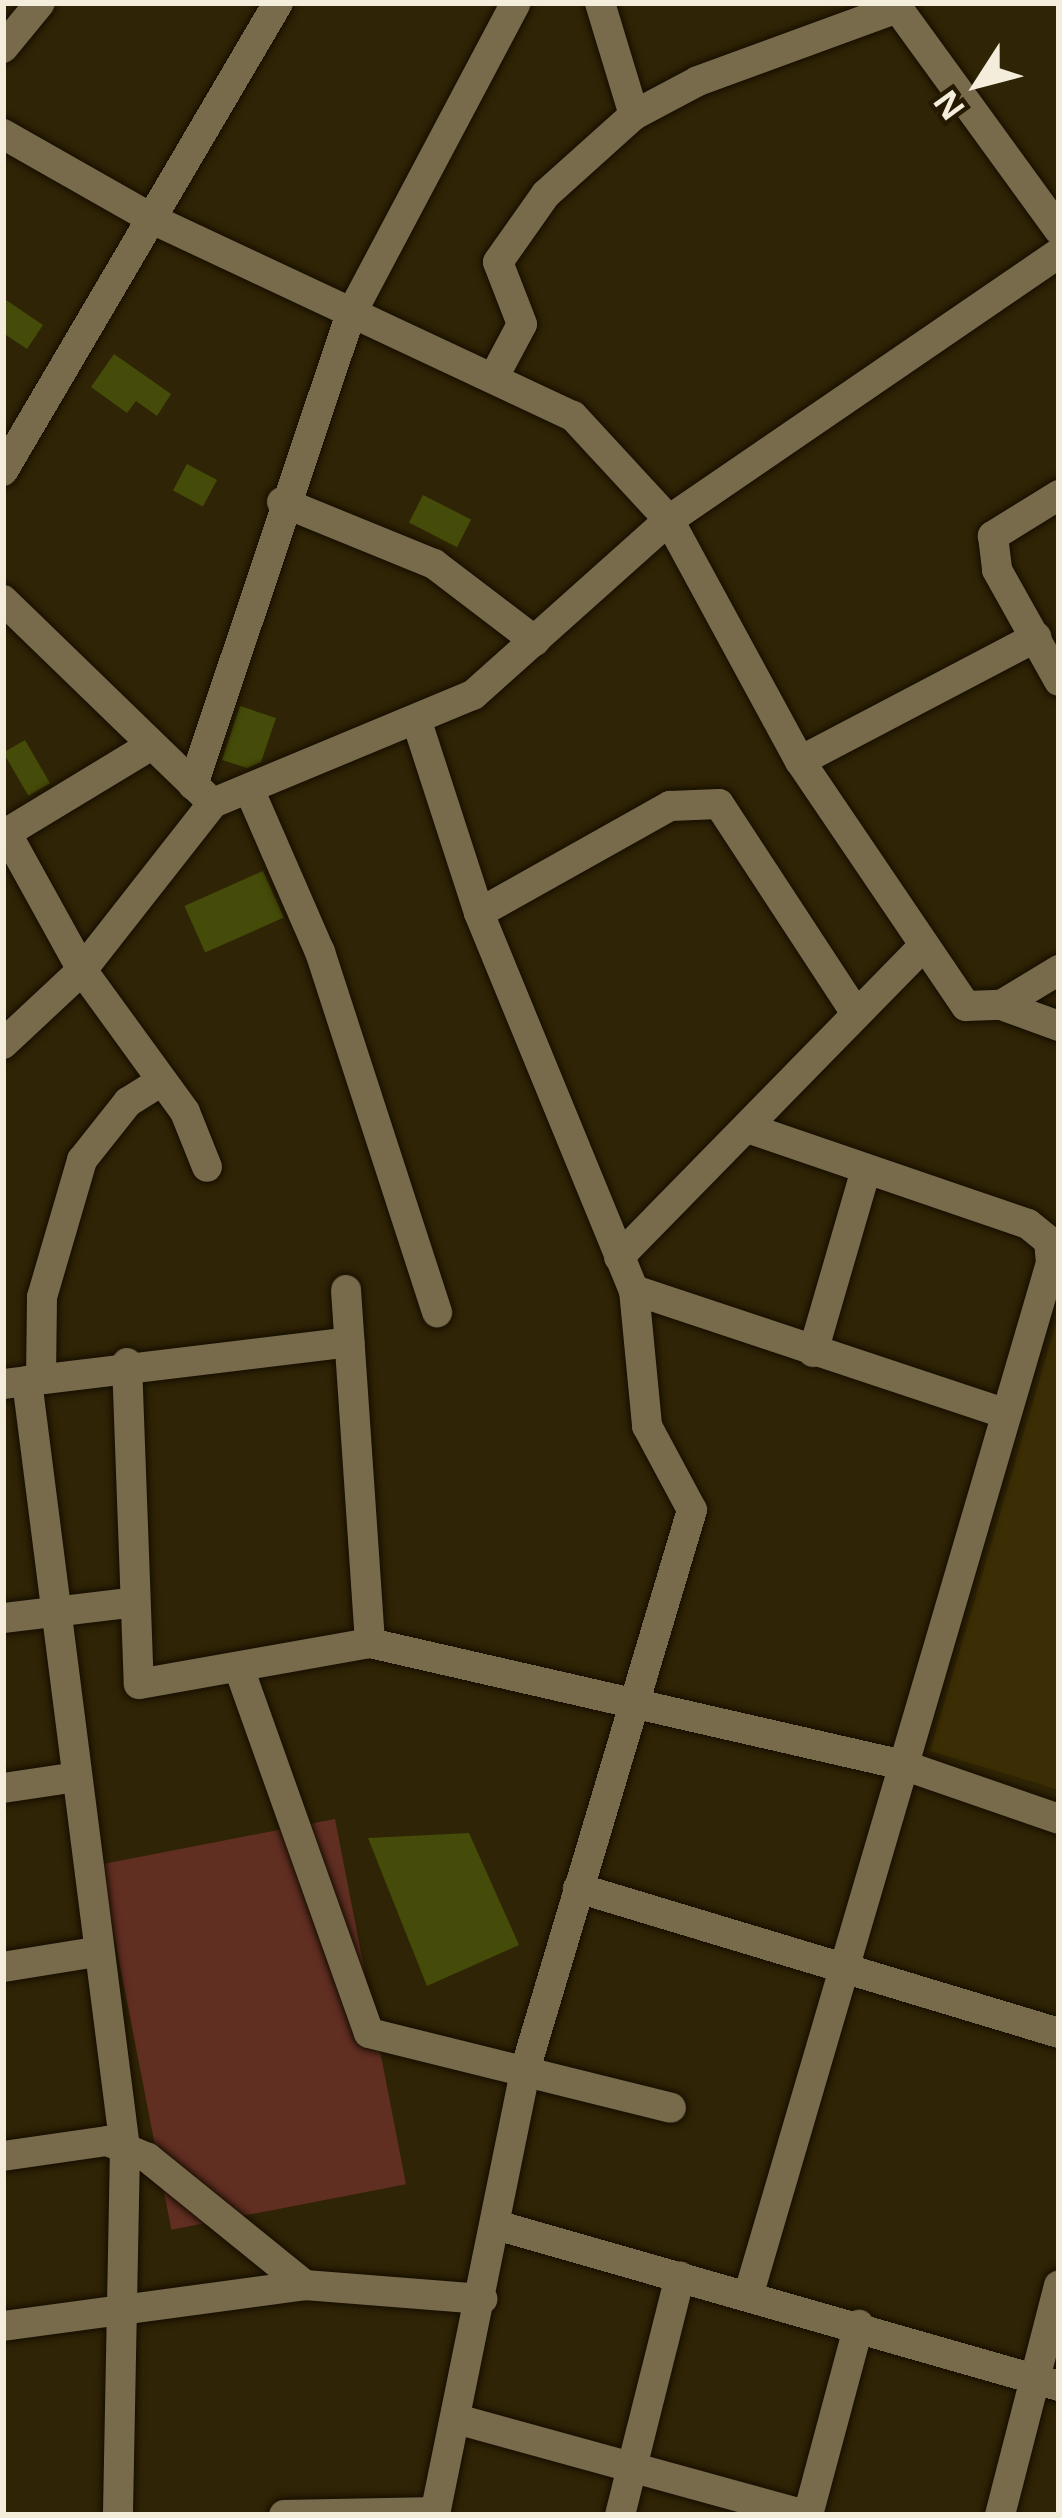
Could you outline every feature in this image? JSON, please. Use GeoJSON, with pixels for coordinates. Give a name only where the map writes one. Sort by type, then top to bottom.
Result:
{"type":"FeatureCollection","features":[{"type":"Feature","properties":{"kind":"street"},"geometry":{"type":"LineString","coordinates":[[3,48],[40,3]]}},
{"type":"Feature","properties":{"kind":"street"},"geometry":{"type":"LineString","coordinates":[[3,471],[156,221],[278,3]]}},
{"type":"Feature","properties":{"kind":"street"},"geometry":{"type":"LineString","coordinates":[[3,1044],[82,970],[203,794],[282,502],[351,314],[516,3]]}},
{"type":"Feature","properties":{"kind":"street"},"geometry":{"type":"LineString","coordinates":[[600,3],[634,116]]}},
{"type":"Feature","properties":{"kind":"street"},"geometry":{"type":"LineString","coordinates":[[3,600],[203,794],[249,789],[472,695],[669,520],[1058,250],[895,6],[757,56],[634,116],[508,239],[498,262],[522,324],[496,373]]}},
{"type":"Feature","properties":{"kind":"street"},"geometry":{"type":"LineString","coordinates":[[3,134],[156,221],[351,314],[496,373],[573,416],[669,520],[800,760],[920,950],[966,1006],[1000,1005],[1059,1026]]}},
{"type":"Feature","properties":{"kind":"street"},"geometry":{"type":"LineString","coordinates":[[1059,495],[993,536],[998,570],[1059,681]]}},
{"type":"Feature","properties":{"kind":"street"},"geometry":{"type":"LineString","coordinates":[[282,502],[434,564],[535,641]]}},
{"type":"Feature","properties":{"kind":"street"},"geometry":{"type":"LineString","coordinates":[[800,760],[1036,637]]}},
{"type":"Feature","properties":{"kind":"street"},"geometry":{"type":"LineString","coordinates":[[284,2515],[435,2513],[460,2420],[526,2067],[692,1510],[647,1426],[634,1290],[479,913],[417,722]]}},
{"type":"Feature","properties":{"kind":"street"},"geometry":{"type":"LineString","coordinates":[[150,746],[5,835],[82,970],[162,1081],[207,1166]]}},
{"type":"Feature","properties":{"kind":"street"},"geometry":{"type":"LineString","coordinates":[[249,789],[320,952],[437,1312]]}},
{"type":"Feature","properties":{"kind":"street"},"geometry":{"type":"LineString","coordinates":[[479,913],[670,806],[719,804],[856,1013]]}},
{"type":"Feature","properties":{"kind":"street"},"geometry":{"type":"LineString","coordinates":[[619,1257],[750,1129],[920,950]]}},
{"type":"Feature","properties":{"kind":"street"},"geometry":{"type":"LineString","coordinates":[[1000,1005],[1059,970]]}},
{"type":"Feature","properties":{"kind":"street"},"geometry":{"type":"LineString","coordinates":[[118,2515],[127,2308],[125,2148],[70,1778],[24,1381],[42,1297],[82,1160],[128,1102],[162,1081]]}},
{"type":"Feature","properties":{"kind":"street"},"geometry":{"type":"LineString","coordinates":[[749,2293],[1006,1414],[1049,1241],[1028,1224],[865,1173],[750,1129]]}},
{"type":"Feature","properties":{"kind":"street"},"geometry":{"type":"LineString","coordinates":[[813,1352],[865,1173]]}},
{"type":"Feature","properties":{"kind":"street"},"geometry":{"type":"LineString","coordinates":[[346,1290],[370,1643]]}},
{"type":"Feature","properties":{"kind":"street"},"geometry":{"type":"LineString","coordinates":[[634,1290],[1006,1414]]}},
{"type":"Feature","properties":{"kind":"street"},"geometry":{"type":"LineString","coordinates":[[24,1381],[127,1364],[350,1342]]}},
{"type":"Feature","properties":{"kind":"street"},"geometry":{"type":"LineString","coordinates":[[127,1364],[130,1604],[140,1684],[240,1671],[370,1643],[903,1765],[1059,1819]]}},
{"type":"Feature","properties":{"kind":"street"},"geometry":{"type":"LineString","coordinates":[[3,1618],[130,1604]]}},
{"type":"Feature","properties":{"kind":"street"},"geometry":{"type":"LineString","coordinates":[[240,1671],[369,2033],[526,2067],[671,2108]]}},
{"type":"Feature","properties":{"kind":"street"},"geometry":{"type":"LineString","coordinates":[[3,1788],[70,1778]]}},
{"type":"Feature","properties":{"kind":"street"},"geometry":{"type":"LineString","coordinates":[[578,1888],[1059,2033]]}},
{"type":"Feature","properties":{"kind":"street"},"geometry":{"type":"LineString","coordinates":[[3,1966],[96,1952]]}},
{"type":"Feature","properties":{"kind":"street"},"geometry":{"type":"LineString","coordinates":[[3,2156],[80,2142],[125,2148],[178,2176],[304,2285]]}},
{"type":"Feature","properties":{"kind":"street"},"geometry":{"type":"LineString","coordinates":[[496,2225],[749,2293],[1046,2381]]}},
{"type":"Feature","properties":{"kind":"street"},"geometry":{"type":"LineString","coordinates":[[620,2515],[680,2276]]}},
{"type":"Feature","properties":{"kind":"street"},"geometry":{"type":"LineString","coordinates":[[3,2326],[304,2285],[482,2299]]}},
{"type":"Feature","properties":{"kind":"street"},"geometry":{"type":"LineString","coordinates":[[1000,2515],[1046,2381],[1059,2285]]}},
{"type":"Feature","properties":{"kind":"street"},"geometry":{"type":"LineString","coordinates":[[460,2420],[633,2462],[807,2515],[859,2325]]}},
{"type":"Feature","properties":{"kind":"shaded area"},"geometry":{"type":"Polygon","coordinates":[[[1059,1313],[1059,1790],[930,1751],[1059,1313]]]}},
{"type":"Feature","properties":{"kind":"shaded area"},"geometry":{"type":"Polygon","coordinates":[[[335,1819],[406,2184],[171,2230],[100,1865],[335,1819]]]}},
{"type":"Feature","properties":{"kind":"building"},"geometry":{"type":"Polygon","coordinates":[[[3,298],[43,325],[27,349],[3,333],[3,298]]]}},
{"type":"Feature","properties":{"kind":"building"},"geometry":{"type":"Polygon","coordinates":[[[114,354],[171,394],[157,416],[136,401],[127,413],[91,387],[114,354]]]}},
{"type":"Feature","properties":{"kind":"building"},"geometry":{"type":"Polygon","coordinates":[[[187,464],[217,480],[203,506],[173,490],[187,464]]]}},
{"type":"Feature","properties":{"kind":"building"},"geometry":{"type":"Polygon","coordinates":[[[423,495],[471,520],[457,547],[409,523],[423,495]]]}},
{"type":"Feature","properties":{"kind":"building"},"geometry":{"type":"Polygon","coordinates":[[[240,706],[276,718],[261,762],[247,768],[222,760],[240,706]]]}},
{"type":"Feature","properties":{"kind":"building"},"geometry":{"type":"Polygon","coordinates":[[[25,740],[50,783],[28,796],[3,752],[25,740]]]}},
{"type":"Feature","properties":{"kind":"building"},"geometry":{"type":"Polygon","coordinates":[[[263,871],[284,918],[205,953],[184,906],[263,871]]]}},
{"type":"Feature","properties":{"kind":"building"},"geometry":{"type":"Polygon","coordinates":[[[469,1833],[519,1945],[427,1986],[368,1838],[469,1833]]]}}]}
